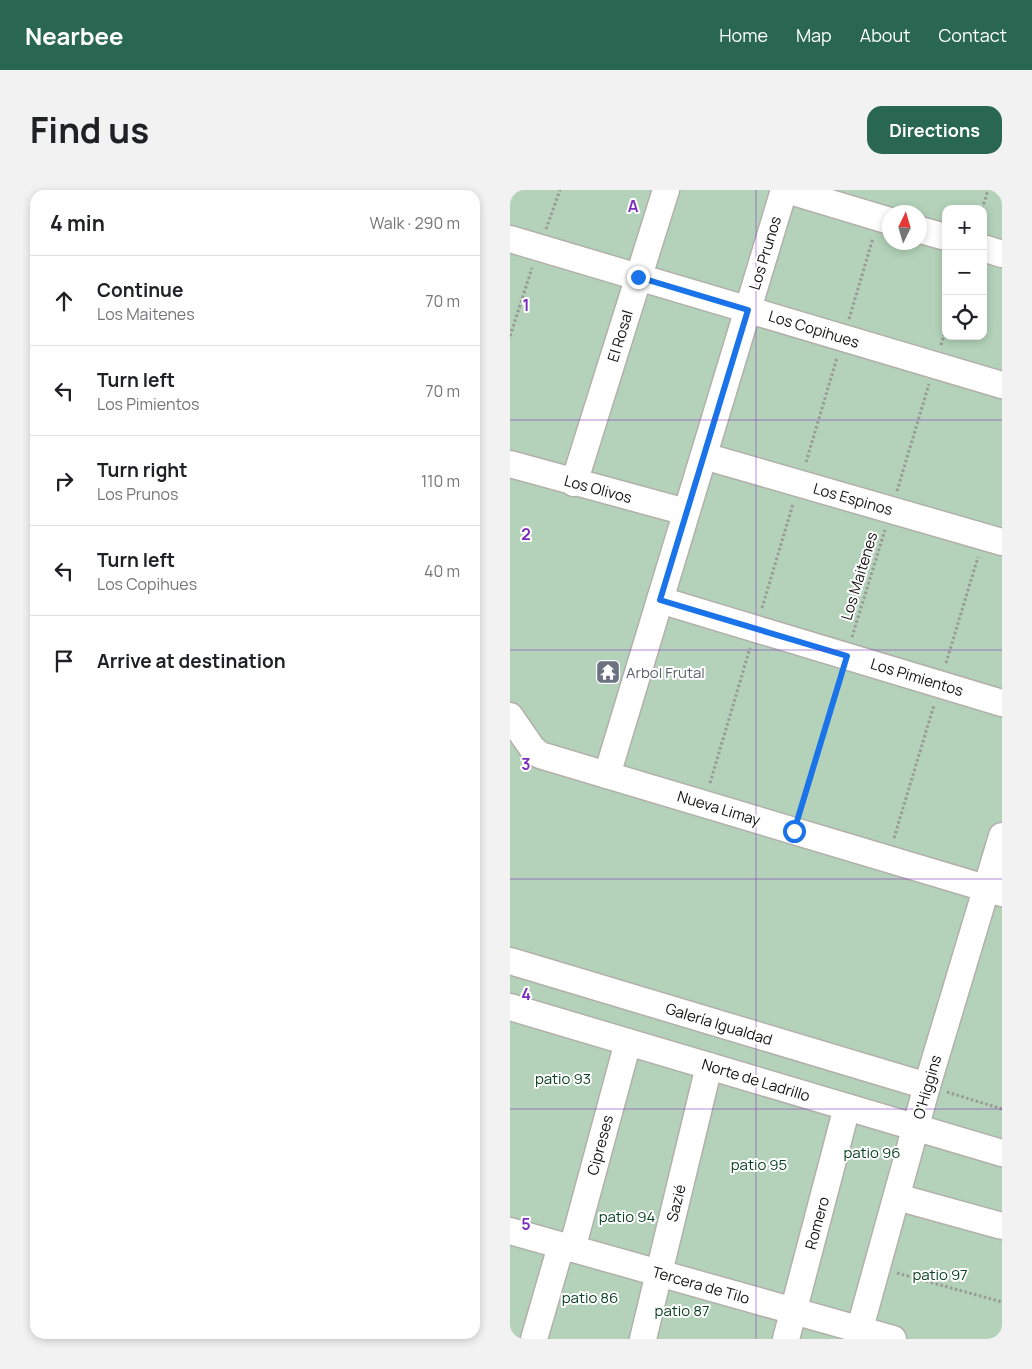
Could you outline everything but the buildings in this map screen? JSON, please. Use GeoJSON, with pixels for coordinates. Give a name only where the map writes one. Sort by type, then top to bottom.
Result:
{"type":"FeatureCollection","features":[{"type":"Feature","properties":{"kind":"street","name":"El Rosal"},"geometry":{"type":"LineString","coordinates":[[574,482],[666,190]]}},
{"type":"Feature","properties":{"kind":"street"},"geometry":{"type":"LineString","coordinates":[[785,190],[882,219]]}},
{"type":"Feature","properties":{"kind":"street","name":"Los Prunos"},"geometry":{"type":"LineString","coordinates":[[607,775],[785,190]]}},
{"type":"Feature","properties":{"kind":"street"},"geometry":{"type":"LineString","coordinates":[[927,232],[942,236]]}},
{"type":"Feature","properties":{"kind":"street","name":"Los Copihues"},"geometry":{"type":"LineString","coordinates":[[510,239],[1002,386]]}},
{"type":"Feature","properties":{"kind":"street"},"geometry":{"type":"LineString","coordinates":[[987,249],[1002,254]]}},
{"type":"Feature","properties":{"kind":"street","name":"Los Espinos"},"geometry":{"type":"LineString","coordinates":[[704,456],[1002,542]]}},
{"type":"Feature","properties":{"kind":"street","name":"Los Olivos"},"geometry":{"type":"LineString","coordinates":[[510,464],[686,512]]}},
{"type":"Feature","properties":{"kind":"street","name":"Los Pimientos"},"geometry":{"type":"LineString","coordinates":[[660,600],[1002,703]]}},
{"type":"Feature","properties":{"kind":"street","name":"Nueva Limay"},"geometry":{"type":"LineString","coordinates":[[510,716],[532,748],[540,755],[994,890]]}},
{"type":"Feature","properties":{"kind":"street","name":"O'Higgins"},"geometry":{"type":"LineString","coordinates":[[858,1334],[927,1086],[994,890],[1002,836]]}},
{"type":"Feature","properties":{"kind":"street","name":"Galería Igualdad"},"geometry":{"type":"LineString","coordinates":[[510,961],[927,1086]]}},
{"type":"Feature","properties":{"kind":"street","name":"Norte de Ladrillo"},"geometry":{"type":"LineString","coordinates":[[510,1007],[1002,1153]]}},
{"type":"Feature","properties":{"kind":"street","name":"Cipreses"},"geometry":{"type":"LineString","coordinates":[[534,1339],[566,1247],[628,1042]]}},
{"type":"Feature","properties":{"kind":"street","name":"Sazié"},"geometry":{"type":"LineString","coordinates":[[643,1339],[710,1066]]}},
{"type":"Feature","properties":{"kind":"street","name":"Romero"},"geometry":{"type":"LineString","coordinates":[[786,1339],[847,1107]]}},
{"type":"Feature","properties":{"kind":"street"},"geometry":{"type":"LineString","coordinates":[[897,1197],[1002,1226]]}},
{"type":"Feature","properties":{"kind":"street","name":"Tercera de Tilo"},"geometry":{"type":"LineString","coordinates":[[510,1231],[794,1311],[858,1334],[892,1339]]}},
{"type":"Feature","properties":{"kind":"path"},"geometry":{"type":"LineString","coordinates":[[983,205],[988,190]]}},
{"type":"Feature","properties":{"kind":"path","name":"Los Maitenes"},"geometry":{"type":"LineString","coordinates":[[794,831],[943,340]]}},
{"type":"Feature","properties":{"kind":"path"},"geometry":{"type":"LineString","coordinates":[[927,1086],[1002,1109]]}},
{"type":"Feature","properties":{"kind":"path"},"geometry":{"type":"LineString","coordinates":[[877,1267],[1002,1302]]}},
{"type":"Feature","properties":{"kind":"green space"},"geometry":{"type":"Polygon","coordinates":[[[510,190],[1002,190],[1002,1339],[510,1339],[510,190]]]}},
{"type":"Feature","properties":{"kind":"place","name":"Arbol Frutal"},"geometry":{"type":"Point","coordinates":[608,672]}},
{"type":"Feature","properties":{"kind":"route"},"geometry":{"type":"LineString","coordinates":[[638,277],[748,310],[660,600],[847,656],[794,831]]}},
{"type":"Feature","properties":{"kind":"park label","name":"patio 93"},"geometry":{"type":"Point","coordinates":[563,1078]}},
{"type":"Feature","properties":{"kind":"park label","name":"patio 96"},"geometry":{"type":"Point","coordinates":[872,1152]}},
{"type":"Feature","properties":{"kind":"park label","name":"patio 95"},"geometry":{"type":"Point","coordinates":[759,1164]}},
{"type":"Feature","properties":{"kind":"park label","name":"patio 94"},"geometry":{"type":"Point","coordinates":[627,1216]}},
{"type":"Feature","properties":{"kind":"park label","name":"patio 97"},"geometry":{"type":"Point","coordinates":[940,1274]}},
{"type":"Feature","properties":{"kind":"park label","name":"patio 86"},"geometry":{"type":"Point","coordinates":[590,1297]}},
{"type":"Feature","properties":{"kind":"park label","name":"patio 87"},"geometry":{"type":"Point","coordinates":[682,1310]}}]}
